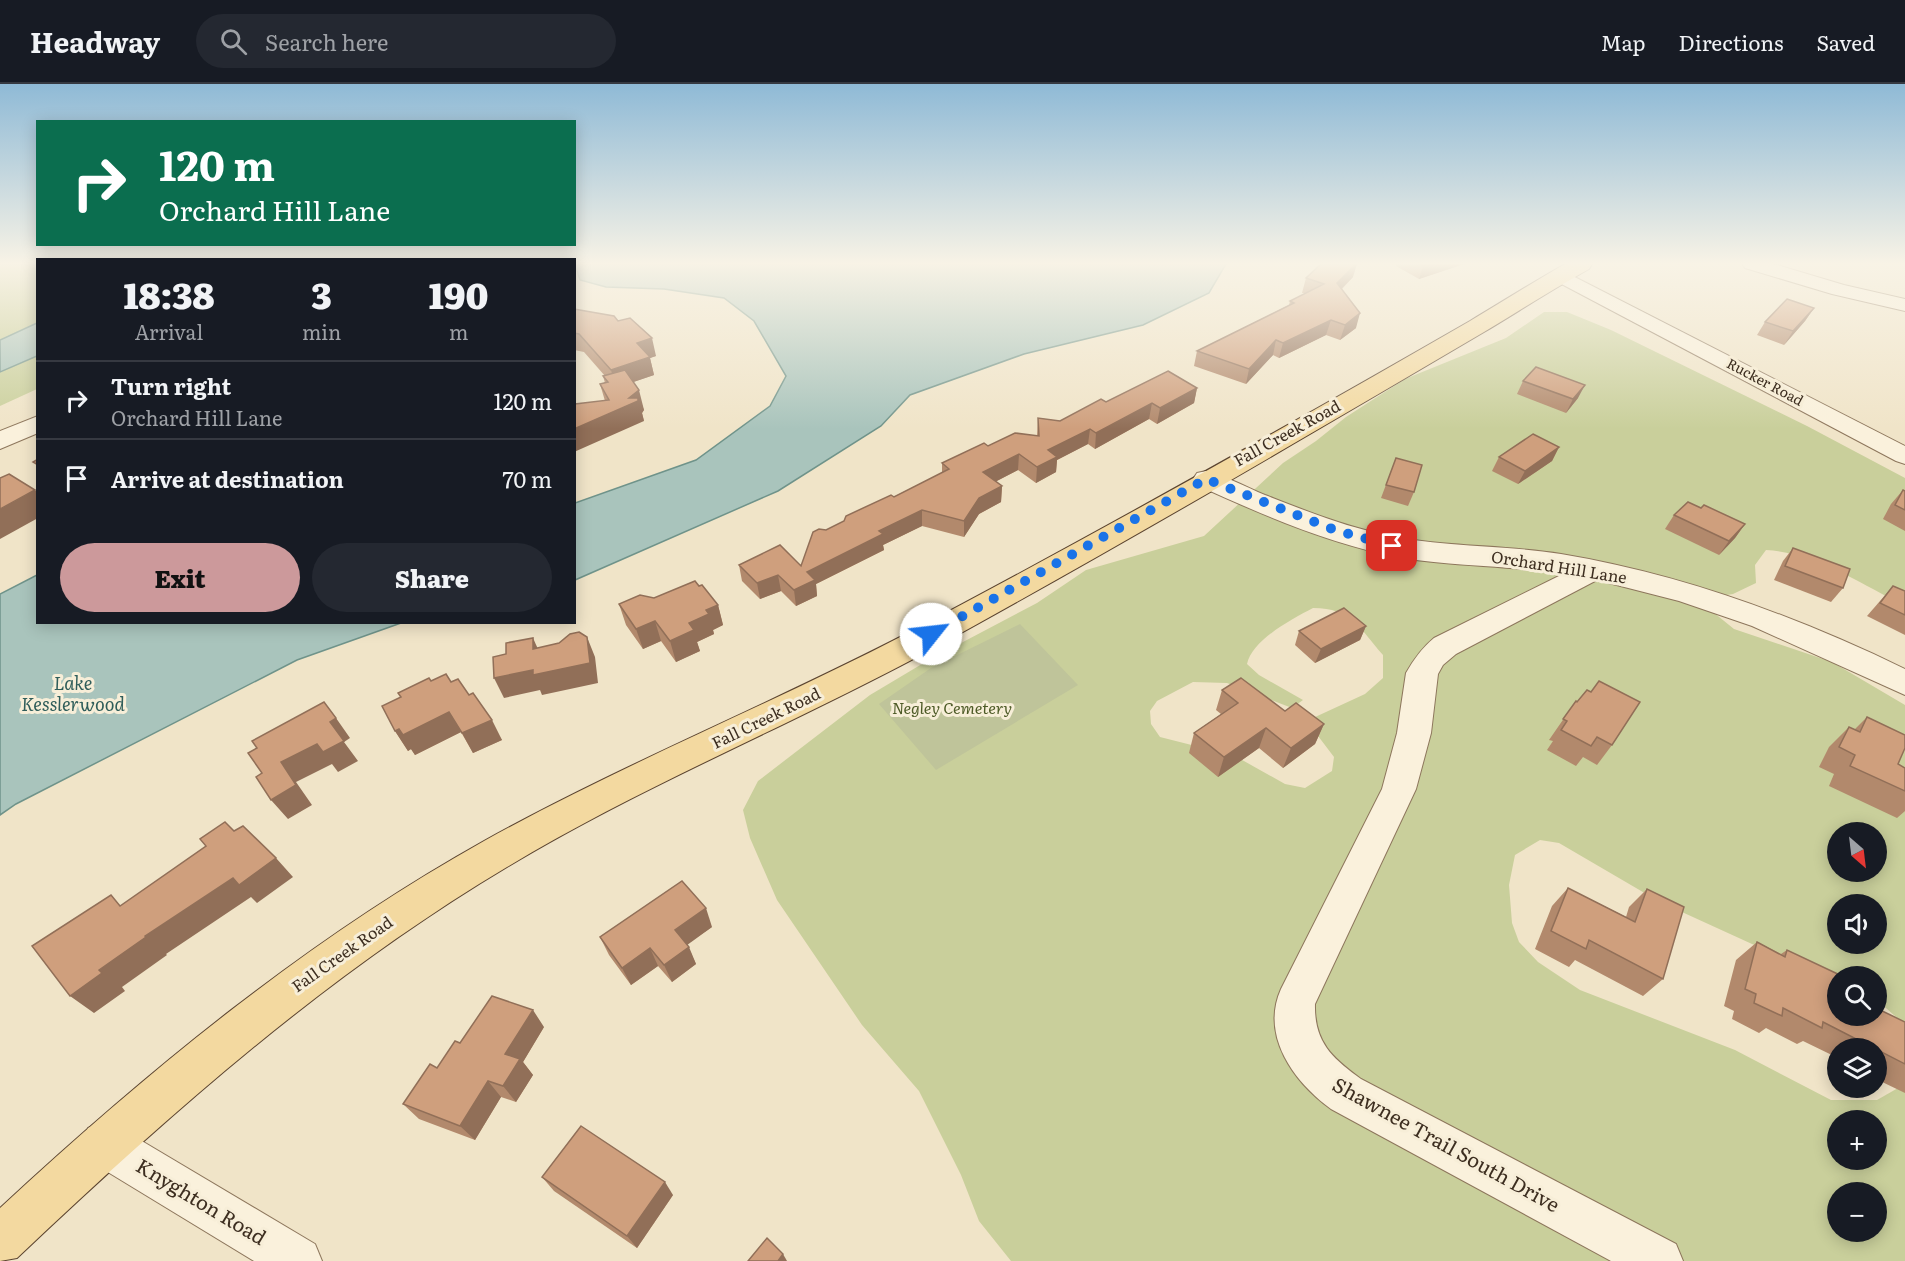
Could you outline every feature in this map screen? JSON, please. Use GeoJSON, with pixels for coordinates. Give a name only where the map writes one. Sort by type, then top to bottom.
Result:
{"type":"FeatureCollection","features":[{"type":"Feature","properties":{"kind":"main road","name":"Fall Creek Road"},"geometry":{"type":"LineString","coordinates":[[0,1241],[104,1144],[258,1015],[373,931],[461,874],[566,816],[916,642],[1488,319]]}},
{"type":"Feature","properties":{"kind":"street","name":"Rucker Road"},"geometry":{"type":"LineString","coordinates":[[1659,319],[1905,456]]}},
{"type":"Feature","properties":{"kind":"street"},"geometry":{"type":"LineString","coordinates":[[0,441],[36,424]]}},
{"type":"Feature","properties":{"kind":"street","name":"Orchard Hill Lane"},"geometry":{"type":"LineString","coordinates":[[1206,479],[1316,524],[1383,544],[1444,553],[1533,560],[1594,570],[1677,590],[1742,611],[1821,642],[1905,683]]}},
{"type":"Feature","properties":{"kind":"street","name":"Shawnee Trail South Drive"},"geometry":{"type":"LineString","coordinates":[[1594,570],[1445,646],[1425,665],[1414,733],[1399,789],[1295,1003],[1295,1028],[1308,1060],[1325,1079],[1346,1094],[1659,1261]]}},
{"type":"Feature","properties":{"kind":"street","name":"Knyghton Road"},"geometry":{"type":"LineString","coordinates":[[104,1144],[298,1261]]}},
{"type":"Feature","properties":{"kind":"green space"},"geometry":{"type":"Polygon","coordinates":[[[0,319],[36,319],[36,323],[0,340],[0,319]]]}},
{"type":"Feature","properties":{"kind":"green space"},"geometry":{"type":"Polygon","coordinates":[[[1534,319],[1584,319],[1807,426],[1905,478],[1905,606],[1820,563],[1785,552],[1766,550],[1755,565],[1756,583],[1733,594],[1708,598],[1708,608],[1734,629],[1832,662],[1905,705],[1905,1025],[1887,1009],[1887,966],[1827,966],[1827,972],[1752,944],[1660,902],[1559,843],[1540,840],[1515,855],[1509,885],[1512,923],[1519,942],[1538,962],[1580,990],[1735,1050],[1831,1100],[1887,1098],[1887,1094],[1905,1084],[1905,1261],[1011,1261],[979,1221],[961,1175],[919,1091],[862,1025],[777,900],[750,838],[743,810],[758,781],[870,695],[927,661],[1037,603],[1086,570],[1204,536],[1283,463],[1346,417],[1405,379],[1506,338],[1534,319]],[[1313,608],[1284,624],[1256,647],[1247,664],[1259,675],[1303,700],[1292,708],[1227,683],[1193,682],[1157,701],[1150,711],[1151,724],[1160,737],[1235,756],[1285,784],[1305,788],[1332,771],[1334,757],[1315,732],[1313,718],[1365,694],[1383,678],[1383,655],[1354,622],[1346,616],[1326,609],[1313,608]]]}},
{"type":"Feature","properties":{"kind":"green space"},"geometry":{"type":"Polygon","coordinates":[[[36,356],[36,389],[0,406],[0,372],[36,356]]]}},
{"type":"Feature","properties":{"kind":"green space","name":"Negley Cemetery"},"geometry":{"type":"Polygon","coordinates":[[[1020,624],[1078,685],[936,770],[879,704],[931,668],[1020,624]]]}},
{"type":"Feature","properties":{"kind":"water"},"geometry":{"type":"Polygon","coordinates":[[[751,319],[1156,319],[1143,325],[1024,354],[910,395],[881,426],[778,491],[576,580],[576,503],[696,460],[770,406],[786,376],[751,319]]]}},
{"type":"Feature","properties":{"kind":"water"},"geometry":{"type":"Polygon","coordinates":[[[36,323],[36,356],[0,372],[0,340],[36,323]]]}},
{"type":"Feature","properties":{"kind":"water","name":"Lake Kesslerwood"},"geometry":{"type":"Polygon","coordinates":[[[36,576],[36,624],[398,624],[297,660],[16,804],[0,815],[0,594],[36,576]]]}},
{"type":"Feature","properties":{"kind":"building"},"geometry":{"type":"Polygon","coordinates":[[[576,319],[616,319],[618,321],[631,319],[652,338],[637,343],[650,357],[611,370],[576,333],[576,319]]]}},
{"type":"Feature","properties":{"kind":"building"},"geometry":{"type":"Polygon","coordinates":[[[1262,319],[1353,319],[1345,325],[1331,320],[1283,343],[1276,340],[1249,369],[1197,351],[1262,319]]]}},
{"type":"Feature","properties":{"kind":"building"},"geometry":{"type":"Polygon","coordinates":[[[1768,319],[1804,319],[1793,331],[1765,322],[1768,319]]]}},
{"type":"Feature","properties":{"kind":"building"},"geometry":{"type":"Polygon","coordinates":[[[1536,367],[1585,385],[1573,399],[1523,381],[1536,367]]]}},
{"type":"Feature","properties":{"kind":"building"},"geometry":{"type":"Polygon","coordinates":[[[625,370],[639,390],[629,398],[638,398],[638,401],[576,428],[576,404],[609,400],[600,384],[608,382],[603,376],[625,370]]]}},
{"type":"Feature","properties":{"kind":"building"},"geometry":{"type":"Polygon","coordinates":[[[1168,371],[1197,388],[1160,408],[1152,403],[1096,433],[1090,429],[1048,450],[1057,457],[1037,467],[1019,454],[983,472],[1002,486],[979,498],[964,521],[922,510],[879,531],[883,534],[807,572],[815,580],[794,590],[778,575],[757,583],[739,565],[780,545],[801,566],[813,532],[819,529],[826,530],[844,521],[846,516],[891,495],[894,497],[949,469],[942,463],[984,443],[988,446],[1015,433],[1039,436],[1038,418],[1060,421],[1101,399],[1106,402],[1168,371]]]}},
{"type":"Feature","properties":{"kind":"building"},"geometry":{"type":"Polygon","coordinates":[[[1533,434],[1559,447],[1525,471],[1499,457],[1533,434]]]}},
{"type":"Feature","properties":{"kind":"building"},"geometry":{"type":"Polygon","coordinates":[[[1396,458],[1422,465],[1414,492],[1386,485],[1396,458]]]}},
{"type":"Feature","properties":{"kind":"building"},"geometry":{"type":"Polygon","coordinates":[[[9,474],[35,490],[0,509],[0,478],[9,474]]]}},
{"type":"Feature","properties":{"kind":"building"},"geometry":{"type":"Polygon","coordinates":[[[1903,490],[1905,491],[1905,510],[1895,505],[1903,490]]]}},
{"type":"Feature","properties":{"kind":"building"},"geometry":{"type":"Polygon","coordinates":[[[1688,502],[1701,508],[1704,505],[1745,524],[1729,541],[1674,515],[1688,502]]]}},
{"type":"Feature","properties":{"kind":"building"},"geometry":{"type":"Polygon","coordinates":[[[1793,548],[1850,569],[1843,588],[1785,566],[1793,548]]]}},
{"type":"Feature","properties":{"kind":"building"},"geometry":{"type":"Polygon","coordinates":[[[695,581],[699,586],[702,585],[718,605],[706,610],[709,614],[689,623],[694,630],[670,641],[655,621],[636,629],[619,604],[640,595],[654,598],[695,581]]]}},
{"type":"Feature","properties":{"kind":"building"},"geometry":{"type":"Polygon","coordinates":[[[1893,586],[1905,591],[1905,615],[1880,603],[1893,586]]]}},
{"type":"Feature","properties":{"kind":"building"},"geometry":{"type":"Polygon","coordinates":[[[1344,608],[1366,626],[1321,649],[1299,631],[1344,608]]]}},
{"type":"Feature","properties":{"kind":"building"},"geometry":{"type":"Polygon","coordinates":[[[579,632],[587,637],[590,663],[533,675],[533,670],[494,678],[493,657],[506,654],[506,643],[533,638],[533,649],[559,643],[570,634],[579,632]]]}},
{"type":"Feature","properties":{"kind":"building"},"geometry":{"type":"Polygon","coordinates":[[[446,674],[451,682],[458,679],[469,695],[473,693],[492,720],[462,733],[449,712],[403,735],[399,729],[395,731],[382,706],[401,697],[398,693],[429,678],[431,681],[446,674]]]}},
{"type":"Feature","properties":{"kind":"building"},"geometry":{"type":"Polygon","coordinates":[[[1241,678],[1285,711],[1296,703],[1324,724],[1291,748],[1266,728],[1224,757],[1194,733],[1238,703],[1222,690],[1241,678]]]}},
{"type":"Feature","properties":{"kind":"building"},"geometry":{"type":"Polygon","coordinates":[[[1599,681],[1640,702],[1612,745],[1597,737],[1591,746],[1561,730],[1567,721],[1563,719],[1576,701],[1587,690],[1591,692],[1599,681]]]}},
{"type":"Feature","properties":{"kind":"building"},"geometry":{"type":"Polygon","coordinates":[[[324,702],[336,718],[330,722],[344,741],[323,752],[317,744],[281,762],[296,785],[271,800],[256,777],[262,773],[248,753],[257,748],[252,741],[324,702]]]}},
{"type":"Feature","properties":{"kind":"building"},"geometry":{"type":"Polygon","coordinates":[[[1867,717],[1905,735],[1905,748],[1898,764],[1905,768],[1905,791],[1850,766],[1855,755],[1839,747],[1849,727],[1860,732],[1867,717]]]}},
{"type":"Feature","properties":{"kind":"building"},"geometry":{"type":"Polygon","coordinates":[[[225,822],[234,831],[243,826],[276,858],[239,885],[233,878],[145,936],[99,970],[102,973],[70,996],[32,946],[111,895],[120,906],[206,846],[200,839],[225,822]]]}},
{"type":"Feature","properties":{"kind":"building"},"geometry":{"type":"Polygon","coordinates":[[[682,881],[706,908],[675,930],[689,947],[664,965],[650,948],[622,968],[600,937],[682,881]]]}},
{"type":"Feature","properties":{"kind":"building"},"geometry":{"type":"Polygon","coordinates":[[[1568,888],[1635,922],[1647,889],[1684,907],[1663,979],[1589,940],[1586,949],[1551,931],[1568,888]]]}},
{"type":"Feature","properties":{"kind":"building"},"geometry":{"type":"Polygon","coordinates":[[[1757,942],[1785,957],[1787,950],[1827,969],[1827,1024],[1823,1022],[1822,1028],[1783,1008],[1782,1016],[1754,1003],[1756,994],[1745,989],[1757,942]]]}},
{"type":"Feature","properties":{"kind":"building"},"geometry":{"type":"Polygon","coordinates":[[[492,996],[533,1010],[505,1054],[520,1059],[503,1086],[488,1081],[460,1126],[403,1104],[430,1064],[437,1068],[455,1041],[460,1043],[492,996]]]}},
{"type":"Feature","properties":{"kind":"building"},"geometry":{"type":"Polygon","coordinates":[[[1887,1013],[1905,1022],[1905,1064],[1887,1055],[1887,1038],[1854,1038],[1831,1026],[1887,1026],[1887,1013]]]}},
{"type":"Feature","properties":{"kind":"building"},"geometry":{"type":"Polygon","coordinates":[[[581,1126],[665,1182],[627,1236],[542,1177],[581,1126]]]}},
{"type":"Feature","properties":{"kind":"building"},"geometry":{"type":"Polygon","coordinates":[[[767,1238],[783,1254],[778,1261],[748,1261],[767,1238]]]}},
{"type":"Feature","properties":{"kind":"route"},"geometry":{"type":"LineString","coordinates":[[931,634],[1206,479],[1335,530],[1392,546]]}}]}
